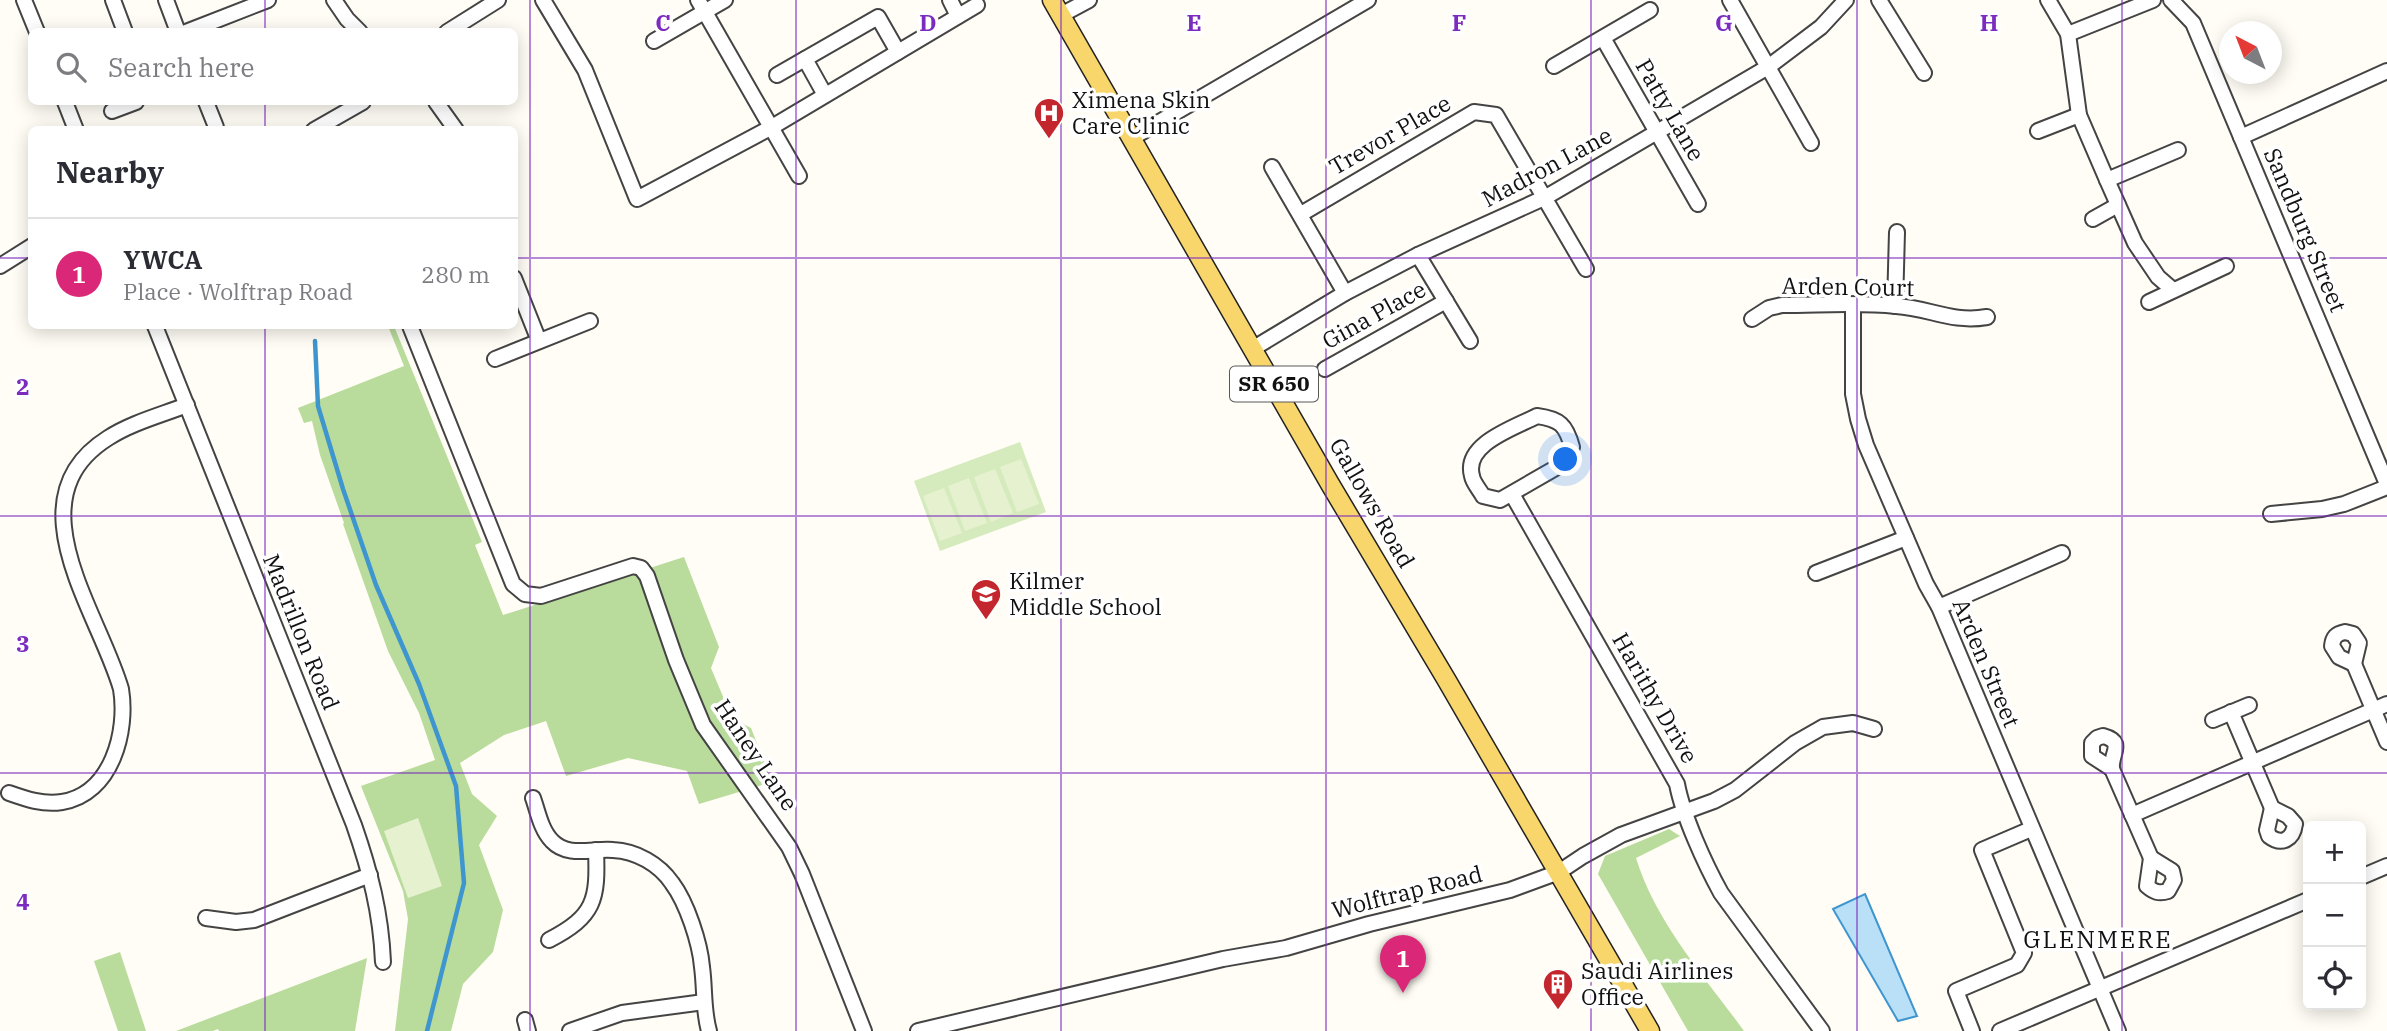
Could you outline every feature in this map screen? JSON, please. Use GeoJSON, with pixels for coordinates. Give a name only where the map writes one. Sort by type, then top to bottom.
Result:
{"type":"FeatureCollection","features":[{"type":"Feature","properties":{"kind":"main road","name":"Gallows Road"},"geometry":{"type":"LineString","coordinates":[[1057,8],[1330,484],[1650,1031]]}},
{"type":"Feature","properties":{"kind":"street"},"geometry":{"type":"LineString","coordinates":[[24,0],[35,28]]}},
{"type":"Feature","properties":{"kind":"street"},"geometry":{"type":"LineString","coordinates":[[113,0],[124,28]]}},
{"type":"Feature","properties":{"kind":"street"},"geometry":{"type":"LineString","coordinates":[[166,0],[176,28]]}},
{"type":"Feature","properties":{"kind":"street"},"geometry":{"type":"LineString","coordinates":[[196,28],[268,0]]}},
{"type":"Feature","properties":{"kind":"street"},"geometry":{"type":"LineString","coordinates":[[334,0],[356,28]]}},
{"type":"Feature","properties":{"kind":"street"},"geometry":{"type":"LineString","coordinates":[[453,28],[498,0]]}},
{"type":"Feature","properties":{"kind":"street"},"geometry":{"type":"LineString","coordinates":[[543,0],[585,69],[637,199],[772,127],[976,5]]}},
{"type":"Feature","properties":{"kind":"street"},"geometry":{"type":"LineString","coordinates":[[654,41],[701,6],[725,0]]}},
{"type":"Feature","properties":{"kind":"street"},"geometry":{"type":"LineString","coordinates":[[950,0],[958,16]]}},
{"type":"Feature","properties":{"kind":"street"},"geometry":{"type":"LineString","coordinates":[[1057,8],[1089,0]]}},
{"type":"Feature","properties":{"kind":"street"},"geometry":{"type":"LineString","coordinates":[[1132,138],[1368,0]]}},
{"type":"Feature","properties":{"kind":"street"},"geometry":{"type":"LineString","coordinates":[[1730,0],[1811,143]]}},
{"type":"Feature","properties":{"kind":"street","name":"Madron Lane"},"geometry":{"type":"LineString","coordinates":[[1254,348],[1345,293],[1418,255],[1546,197],[1657,132],[1768,66],[1821,27],[1846,0]]}},
{"type":"Feature","properties":{"kind":"street"},"geometry":{"type":"LineString","coordinates":[[1879,0],[1924,74]]}},
{"type":"Feature","properties":{"kind":"street"},"geometry":{"type":"LineString","coordinates":[[2048,0],[2068,34],[2079,115],[2107,180],[2143,255],[2158,277],[2173,290]]}},
{"type":"Feature","properties":{"kind":"street"},"geometry":{"type":"LineString","coordinates":[[2068,34],[2153,0]]}},
{"type":"Feature","properties":{"kind":"street","name":"Sandburg Street"},"geometry":{"type":"LineString","coordinates":[[2171,0],[2193,23],[2387,485]]}},
{"type":"Feature","properties":{"kind":"street"},"geometry":{"type":"LineString","coordinates":[[701,6],[799,176]]}},
{"type":"Feature","properties":{"kind":"street"},"geometry":{"type":"LineString","coordinates":[[1554,66],[1650,10]]}},
{"type":"Feature","properties":{"kind":"street"},"geometry":{"type":"LineString","coordinates":[[777,75],[878,17],[898,52]]}},
{"type":"Feature","properties":{"kind":"street","name":"Patty Lane"},"geometry":{"type":"LineString","coordinates":[[1603,38],[1698,204]]}},
{"type":"Feature","properties":{"kind":"street"},"geometry":{"type":"LineString","coordinates":[[805,59],[825,95]]}},
{"type":"Feature","properties":{"kind":"street"},"geometry":{"type":"LineString","coordinates":[[2241,137],[2387,71]]}},
{"type":"Feature","properties":{"kind":"street"},"geometry":{"type":"LineString","coordinates":[[66,105],[74,126]]}},
{"type":"Feature","properties":{"kind":"street"},"geometry":{"type":"LineString","coordinates":[[112,111],[128,105]]}},
{"type":"Feature","properties":{"kind":"street"},"geometry":{"type":"LineString","coordinates":[[207,105],[216,126]]}},
{"type":"Feature","properties":{"kind":"street"},"geometry":{"type":"LineString","coordinates":[[321,126],[358,105]]}},
{"type":"Feature","properties":{"kind":"street"},"geometry":{"type":"LineString","coordinates":[[438,105],[453,126]]}},
{"type":"Feature","properties":{"kind":"street","name":"Trevor Place"},"geometry":{"type":"LineString","coordinates":[[1301,214],[1474,112],[1496,114],[1586,268]]}},
{"type":"Feature","properties":{"kind":"street"},"geometry":{"type":"LineString","coordinates":[[2038,131],[2079,115]]}},
{"type":"Feature","properties":{"kind":"street"},"geometry":{"type":"LineString","coordinates":[[2107,180],[2178,150]]}},
{"type":"Feature","properties":{"kind":"street"},"geometry":{"type":"LineString","coordinates":[[1272,167],[1345,293]]}},
{"type":"Feature","properties":{"kind":"street"},"geometry":{"type":"LineString","coordinates":[[2093,219],[2118,205]]}},
{"type":"Feature","properties":{"kind":"street"},"geometry":{"type":"LineString","coordinates":[[1895,306],[1897,232]]}},
{"type":"Feature","properties":{"kind":"street"},"geometry":{"type":"LineString","coordinates":[[0,266],[28,248]]}},
{"type":"Feature","properties":{"kind":"street"},"geometry":{"type":"LineString","coordinates":[[1418,255],[1470,341]]}},
{"type":"Feature","properties":{"kind":"street"},"geometry":{"type":"LineString","coordinates":[[2149,302],[2226,266]]}},
{"type":"Feature","properties":{"kind":"street"},"geometry":{"type":"LineString","coordinates":[[518,288],[539,341]]}},
{"type":"Feature","properties":{"kind":"street","name":"Gina Place"},"geometry":{"type":"LineString","coordinates":[[1325,369],[1446,301]]}},
{"type":"Feature","properties":{"kind":"street","name":"Arden Court"},"geometry":{"type":"LineString","coordinates":[[1752,319],[1769,308],[1782,305],[1895,306],[1954,319],[1987,317]]}},
{"type":"Feature","properties":{"kind":"street","name":"Arden Street"},"geometry":{"type":"LineString","coordinates":[[1853,305],[1853,394],[1866,445],[1926,584],[1939,607],[2118,1031]]}},
{"type":"Feature","properties":{"kind":"street"},"geometry":{"type":"LineString","coordinates":[[495,359],[590,321]]}},
{"type":"Feature","properties":{"kind":"street","name":"Madrillon Road"},"geometry":{"type":"LineString","coordinates":[[156,329],[354,825],[380,915],[383,962]]}},
{"type":"Feature","properties":{"kind":"street","name":"Haney Lane"},"geometry":{"type":"LineString","coordinates":[[411,329],[513,584],[525,594],[541,596],[633,566],[641,568],[647,576],[676,660],[703,725],[789,847],[864,1031]]}},
{"type":"Feature","properties":{"kind":"street"},"geometry":{"type":"LineString","coordinates":[[9,793],[46,803],[67,801],[96,783],[115,755],[124,724],[121,689],[66,549],[62,511],[74,472],[99,444],[119,431],[187,405]]}},
{"type":"Feature","properties":{"kind":"street"},"geometry":{"type":"LineString","coordinates":[[1537,416],[1555,418],[1568,433],[1572,447],[1566,462],[1512,494],[1500,500],[1483,496],[1472,478],[1471,462],[1480,446],[1537,416]]}},
{"type":"Feature","properties":{"kind":"street"},"geometry":{"type":"LineString","coordinates":[[2271,514],[2344,504],[2387,485]]}},
{"type":"Feature","properties":{"kind":"street","name":"Harithy Drive"},"geometry":{"type":"LineString","coordinates":[[1512,494],[1677,784],[1680,800],[1708,869],[1721,893],[1822,1031]]}},
{"type":"Feature","properties":{"kind":"street"},"geometry":{"type":"LineString","coordinates":[[1816,573],[1906,538]]}},
{"type":"Feature","properties":{"kind":"street"},"geometry":{"type":"LineString","coordinates":[[1939,607],[2062,553]]}},
{"type":"Feature","properties":{"kind":"street"},"geometry":{"type":"LineString","coordinates":[[2354,664],[2380,707],[2387,742]]}},
{"type":"Feature","properties":{"kind":"street"},"geometry":{"type":"LineString","coordinates":[[2213,720],[2249,705]]}},
{"type":"Feature","properties":{"kind":"street"},"geometry":{"type":"LineString","coordinates":[[2132,815],[2380,707]]}},
{"type":"Feature","properties":{"kind":"street"},"geometry":{"type":"LineString","coordinates":[[2231,712],[2272,808]]}},
{"type":"Feature","properties":{"kind":"street","name":"Wolftrap Road"},"geometry":{"type":"LineString","coordinates":[[918,1031],[1223,960],[1286,948],[1369,924],[1510,890],[1559,872],[1621,835],[1686,813],[1735,790],[1795,743],[1823,726],[1853,723],[1874,729]]}},
{"type":"Feature","properties":{"kind":"street"},"geometry":{"type":"LineString","coordinates":[[2112,769],[2151,858]]}},
{"type":"Feature","properties":{"kind":"street"},"geometry":{"type":"LineString","coordinates":[[533,797],[545,833],[553,843],[572,851],[614,849],[631,853],[652,864],[670,880],[684,906],[700,949],[709,1031]]}},
{"type":"Feature","properties":{"kind":"street"},"geometry":{"type":"LineString","coordinates":[[1972,1031],[1956,990],[2017,965],[2024,953],[1982,849],[2031,829]]}},
{"type":"Feature","properties":{"kind":"street"},"geometry":{"type":"LineString","coordinates":[[549,940],[572,928],[583,918],[592,903],[596,890],[596,850]]}},
{"type":"Feature","properties":{"kind":"street"},"geometry":{"type":"LineString","coordinates":[[2366,875],[2387,866]]}},
{"type":"Feature","properties":{"kind":"street"},"geometry":{"type":"LineString","coordinates":[[206,918],[236,922],[254,920],[370,875]]}},
{"type":"Feature","properties":{"kind":"street"},"geometry":{"type":"LineString","coordinates":[[2000,1031],[2303,902]]}},
{"type":"Feature","properties":{"kind":"street"},"geometry":{"type":"LineString","coordinates":[[570,1031],[622,1013],[704,1002]]}},
{"type":"Feature","properties":{"kind":"green space"},"geometry":{"type":"Polygon","coordinates":[[[389,329],[395,329],[482,542],[475,545],[503,615],[684,557],[719,647],[711,668],[732,718],[751,728],[772,782],[699,804],[687,771],[628,758],[566,776],[546,721],[504,735],[460,763],[472,794],[497,816],[479,845],[503,910],[493,952],[463,984],[451,1031],[395,1031],[408,919],[403,891],[361,786],[435,760],[419,713],[388,651],[320,455],[312,421],[304,423],[298,408],[404,366],[389,329]]]}},
{"type":"Feature","properties":{"kind":"green space"},"geometry":{"type":"Polygon","coordinates":[[[1020,442],[1046,512],[940,551],[914,481],[1020,442]]]}},
{"type":"Feature","properties":{"kind":"green space"},"geometry":{"type":"Polygon","coordinates":[[[1021,459],[1039,504],[1017,512],[1000,467],[1021,459]]]}},
{"type":"Feature","properties":{"kind":"green space"},"geometry":{"type":"Polygon","coordinates":[[[995,469],[1013,513],[991,522],[974,477],[995,469]]]}},
{"type":"Feature","properties":{"kind":"green space"},"geometry":{"type":"Polygon","coordinates":[[[969,478],[987,523],[965,531],[948,486],[969,478]]]}},
{"type":"Feature","properties":{"kind":"green space"},"geometry":{"type":"Polygon","coordinates":[[[944,488],[962,533],[940,541],[923,496],[944,488]]]}},
{"type":"Feature","properties":{"kind":"green space"},"geometry":{"type":"Polygon","coordinates":[[[418,818],[442,886],[408,898],[384,831],[418,818]]]}},
{"type":"Feature","properties":{"kind":"green space"},"geometry":{"type":"Polygon","coordinates":[[[1669,829],[1680,836],[1636,858],[1656,905],[1669,927],[1744,1031],[1688,1031],[1598,874],[1605,856],[1669,829]]]}},
{"type":"Feature","properties":{"kind":"green space"},"geometry":{"type":"Polygon","coordinates":[[[120,952],[146,1031],[118,1031],[94,961],[120,952]]]}},
{"type":"Feature","properties":{"kind":"green space"},"geometry":{"type":"Polygon","coordinates":[[[367,958],[355,1031],[176,1031],[367,958]]]}},
{"type":"Feature","properties":{"kind":"water"},"geometry":{"type":"Polygon","coordinates":[[[1865,894],[1917,1016],[1898,1021],[1833,909],[1865,894]]]}},
{"type":"Feature","properties":{"kind":"waterway"},"geometry":{"type":"LineString","coordinates":[[315,341],[318,406],[343,489],[376,585],[419,684],[456,786],[464,883],[427,1031]]}},
{"type":"Feature","properties":{"kind":"place","name":"Ximena Skin Care Clinic"},"geometry":{"type":"Point","coordinates":[1049,140]}},
{"type":"Feature","properties":{"kind":"place","name":"Kilmer Middle School"},"geometry":{"type":"Point","coordinates":[986,621]}},
{"type":"Feature","properties":{"kind":"place","name":"YWCA"},"geometry":{"type":"Point","coordinates":[1403,993]}},
{"type":"Feature","properties":{"kind":"place","name":"Saudi Airlines Office"},"geometry":{"type":"Point","coordinates":[1558,1011]}},
{"type":"Feature","properties":{"kind":"district","name":"GLENMERE"},"geometry":{"type":"Point","coordinates":[2098,940]}}]}
